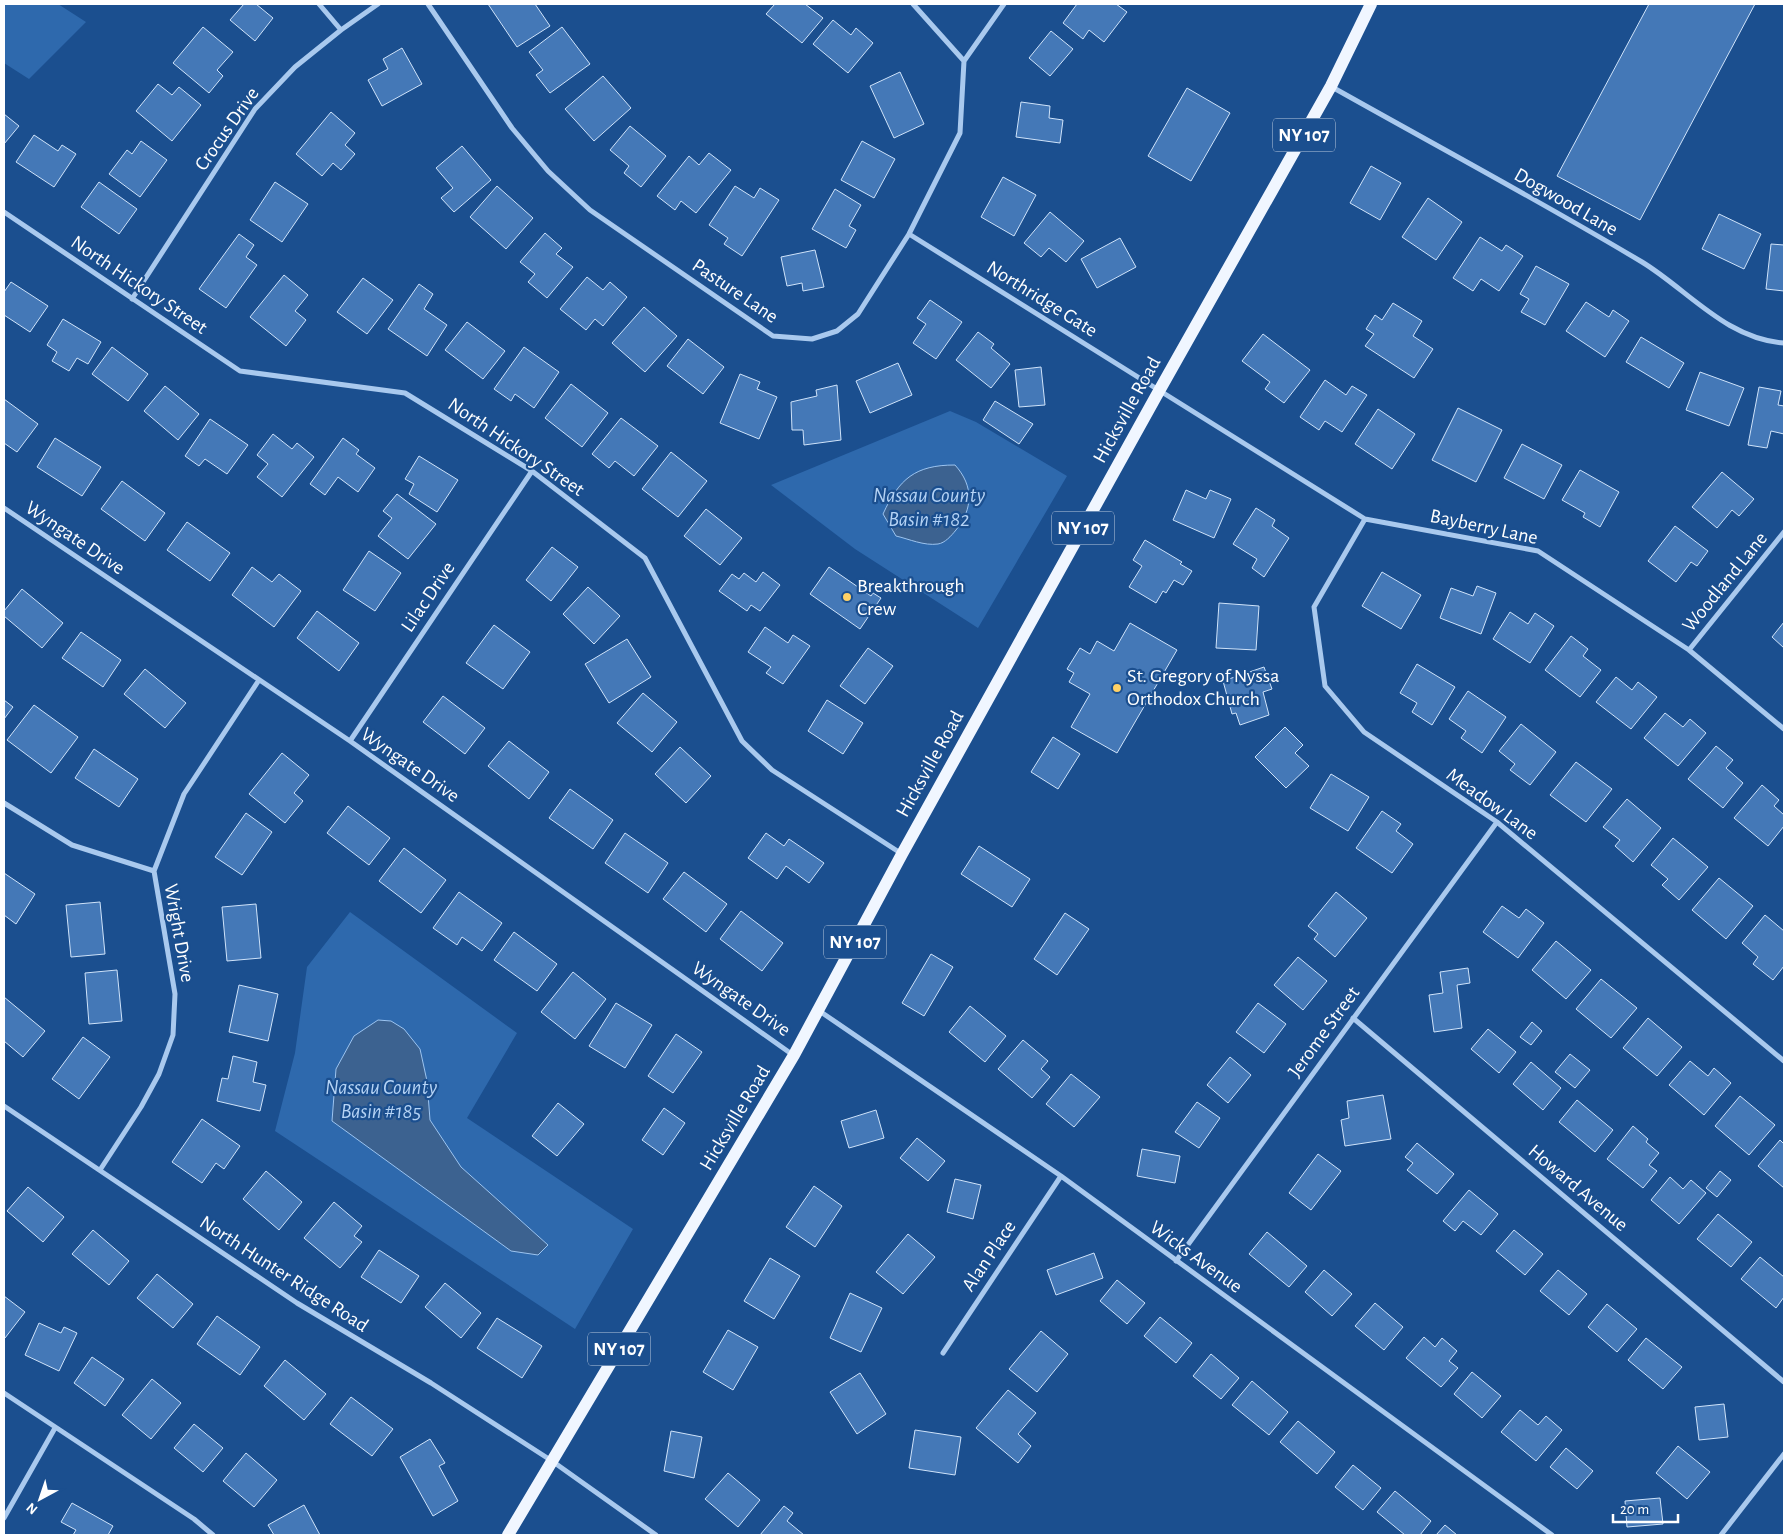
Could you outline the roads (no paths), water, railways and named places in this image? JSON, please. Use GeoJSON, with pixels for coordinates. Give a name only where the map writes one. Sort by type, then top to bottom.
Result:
{"type":"FeatureCollection","features":[{"type":"Feature","properties":{"kind":"main road","name":"Hicksville Road"},"geometry":{"type":"LineString","coordinates":[[508,1535],[794,1055],[902,854],[1159,390],[1331,86],[1371,4]]}},
{"type":"Feature","properties":{"kind":"street"},"geometry":{"type":"LineString","coordinates":[[319,4],[340,30]]}},
{"type":"Feature","properties":{"kind":"street","name":"Crocus Drive"},"geometry":{"type":"LineString","coordinates":[[132,300],[255,109],[296,67],[340,30],[378,4]]}},
{"type":"Feature","properties":{"kind":"street","name":"Pasture Lane"},"geometry":{"type":"LineString","coordinates":[[428,4],[512,128],[548,171],[590,210],[773,336],[812,339],[837,330],[858,314],[909,234],[960,133],[964,61]]}},
{"type":"Feature","properties":{"kind":"street"},"geometry":{"type":"LineString","coordinates":[[913,4],[964,61],[1004,4]]}},
{"type":"Feature","properties":{"kind":"street","name":"Dogwood Lane"},"geometry":{"type":"LineString","coordinates":[[1331,86],[1644,263],[1730,327],[1772,342],[1784,342]]}},
{"type":"Feature","properties":{"kind":"street","name":"North Hickory Street"},"geometry":{"type":"LineString","coordinates":[[4,212],[240,371],[405,393],[532,471],[645,558],[742,740],[772,770],[902,854]]}},
{"type":"Feature","properties":{"kind":"street","name":"Northridge Gate"},"geometry":{"type":"LineString","coordinates":[[909,234],[1159,390]]}},
{"type":"Feature","properties":{"kind":"street","name":"Bayberry Lane"},"geometry":{"type":"LineString","coordinates":[[1159,390],[1364,518],[1538,551],[1689,650],[1784,729]]}},
{"type":"Feature","properties":{"kind":"street","name":"Lilac Drive"},"geometry":{"type":"LineString","coordinates":[[350,741],[532,471]]}},
{"type":"Feature","properties":{"kind":"street","name":"Wyngate Drive"},"geometry":{"type":"LineString","coordinates":[[4,508],[350,741],[794,1055]]}},
{"type":"Feature","properties":{"kind":"street","name":"Meadow Lane"},"geometry":{"type":"LineString","coordinates":[[1364,518],[1314,607],[1325,686],[1364,732],[1497,822],[1784,1061]]}},
{"type":"Feature","properties":{"kind":"street","name":"Woodland Lane"},"geometry":{"type":"LineString","coordinates":[[1689,650],[1784,532]]}},
{"type":"Feature","properties":{"kind":"street","name":"Wright Drive"},"geometry":{"type":"LineString","coordinates":[[100,1170],[150,1091],[159,1074],[173,1035],[175,994],[154,871],[184,794],[259,680]]}},
{"type":"Feature","properties":{"kind":"street"},"geometry":{"type":"LineString","coordinates":[[4,803],[72,845],[154,871]]}},
{"type":"Feature","properties":{"kind":"street","name":"Jerome Street"},"geometry":{"type":"LineString","coordinates":[[1176,1261],[1497,822]]}},
{"type":"Feature","properties":{"kind":"street","name":"Wicks Avenue"},"geometry":{"type":"LineString","coordinates":[[818,1010],[1061,1176],[1552,1535]]}},
{"type":"Feature","properties":{"kind":"street","name":"Howard Avenue"},"geometry":{"type":"LineString","coordinates":[[1353,1018],[1784,1382]]}},
{"type":"Feature","properties":{"kind":"street","name":"North Hunter Ridge Road"},"geometry":{"type":"LineString","coordinates":[[4,1106],[297,1303],[431,1384],[552,1461],[656,1535]]}},
{"type":"Feature","properties":{"kind":"street","name":"Alan Place"},"geometry":{"type":"LineString","coordinates":[[943,1353],[1061,1176]]}},
{"type":"Feature","properties":{"kind":"street"},"geometry":{"type":"LineString","coordinates":[[4,1393],[194,1519],[213,1535]]}},
{"type":"Feature","properties":{"kind":"street"},"geometry":{"type":"LineString","coordinates":[[4,1518],[55,1428]]}},
{"type":"Feature","properties":{"kind":"street"},"geometry":{"type":"LineString","coordinates":[[1721,1535],[1784,1454]]}},
{"type":"Feature","properties":{"kind":"water","name":"Nassau County Basin #182"},"geometry":{"type":"Polygon","coordinates":[[[955,465],[966,481],[969,498],[966,514],[956,530],[945,541],[938,544],[922,543],[896,536],[883,514],[902,483],[919,471],[955,465]]]}},
{"type":"Feature","properties":{"kind":"water","name":"Nassau County Basin #185"},"geometry":{"type":"Polygon","coordinates":[[[378,1020],[391,1021],[404,1029],[420,1049],[427,1081],[430,1120],[461,1167],[548,1245],[538,1255],[511,1251],[332,1121],[336,1069],[354,1036],[378,1020]]]}},
{"type":"Feature","properties":{"kind":"place","name":"Breakthrough Crew"},"geometry":{"type":"Point","coordinates":[847,597]}},
{"type":"Feature","properties":{"kind":"place","name":"St. Gregory of Nyssa Orthodox Church"},"geometry":{"type":"Point","coordinates":[1117,688]}}]}
